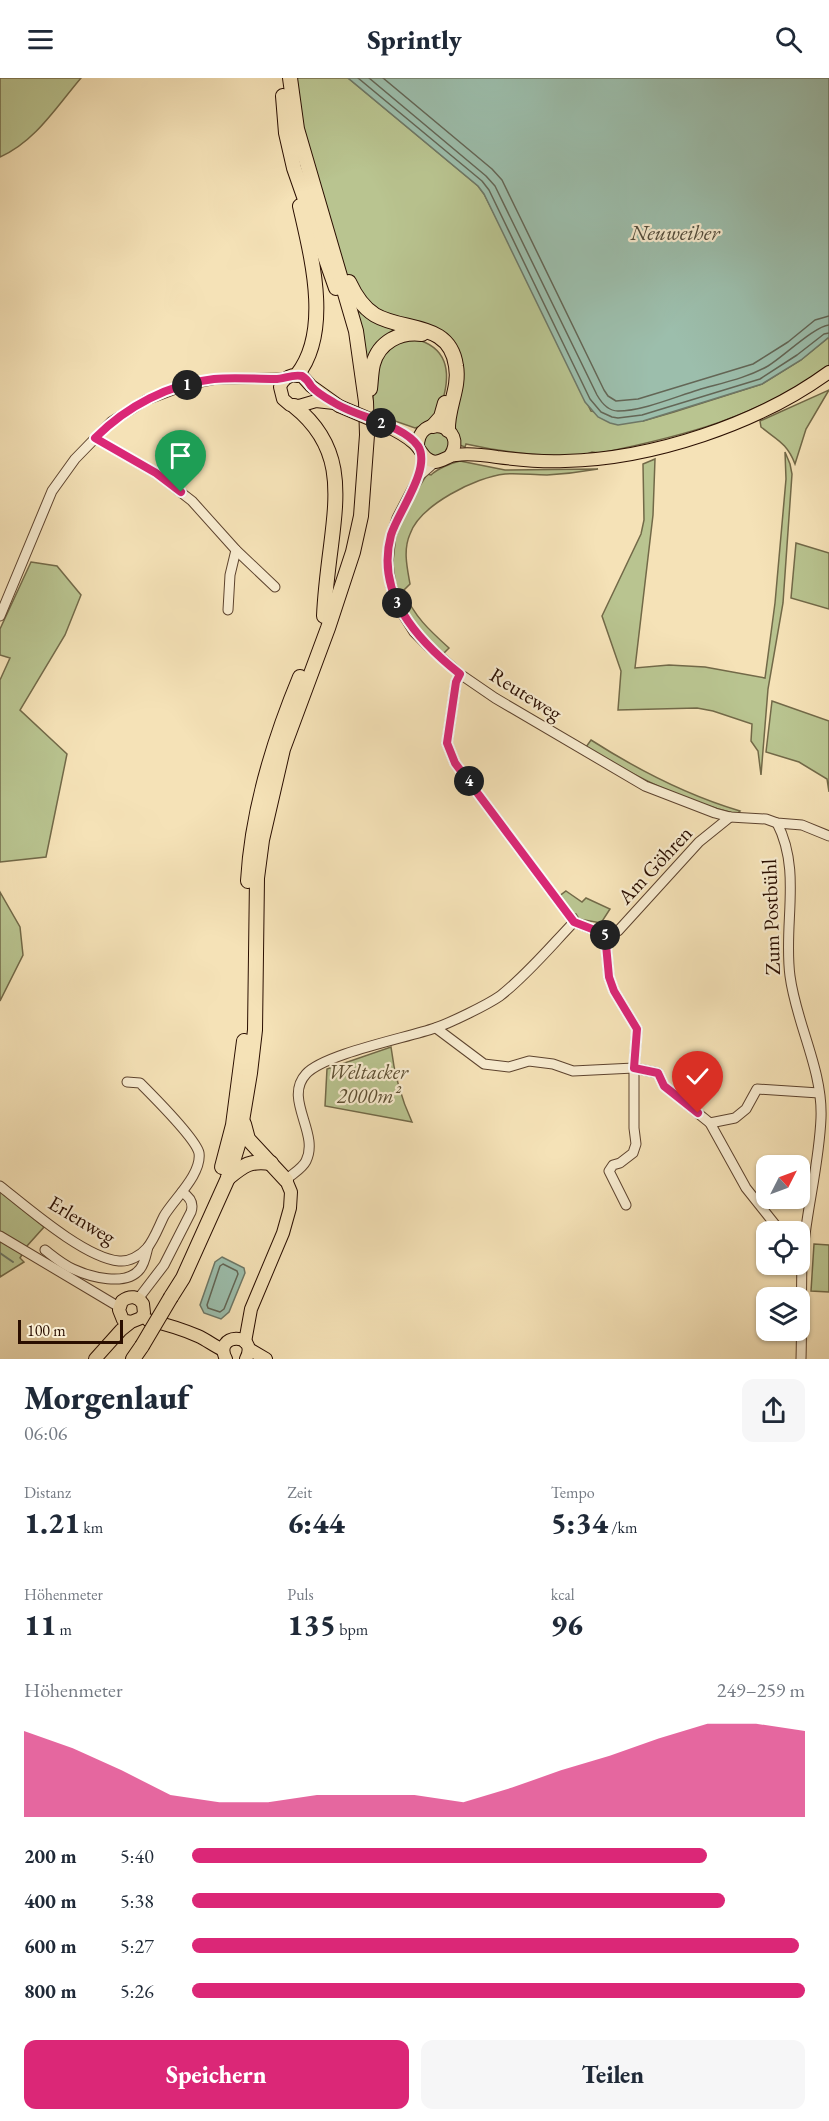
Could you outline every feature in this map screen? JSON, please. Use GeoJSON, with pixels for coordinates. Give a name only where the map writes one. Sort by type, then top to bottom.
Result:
{"type":"FeatureCollection","features":[{"type":"Feature","properties":{"kind":"highway"},"geometry":{"type":"LineString","coordinates":[[208,1221],[233,1125],[245,1034],[249,864],[260,796],[278,732],[336,582],[351,523],[357,442],[356,391],[348,337],[337,292],[294,168],[286,133],[283,78]]}},
{"type":"Feature","properties":{"kind":"highway"},"geometry":{"type":"LineString","coordinates":[[133,1359],[183,1278],[228,1178],[243,1119],[255,1030],[257,878],[262,840],[282,749],[328,628],[353,552],[361,516],[367,435],[366,402],[356,331],[297,129],[290,78]]}},
{"type":"Feature","properties":{"kind":"highway"},"geometry":{"type":"LineString","coordinates":[[292,376],[304,366],[312,345],[316,301],[310,252],[296,192],[294,168]]}},
{"type":"Feature","properties":{"kind":"highway"},"geometry":{"type":"LineString","coordinates":[[339,269],[355,295],[373,314],[385,320],[433,333],[441,338],[451,350],[457,374],[448,419],[451,435]]}},
{"type":"Feature","properties":{"kind":"highway"},"geometry":{"type":"LineString","coordinates":[[366,402],[374,361],[384,345],[401,335],[415,333],[429,336],[445,351],[451,372],[441,417],[433,426]]}},
{"type":"Feature","properties":{"kind":"highway"},"geometry":{"type":"LineString","coordinates":[[300,404],[324,439],[331,456],[336,479],[336,504],[324,616]]}},
{"type":"Feature","properties":{"kind":"highway"},"geometry":{"type":"LineString","coordinates":[[243,1119],[248,1139],[286,1180]]}},
{"type":"Feature","properties":{"kind":"highway"},"geometry":{"type":"LineString","coordinates":[[228,1178],[246,1164],[257,1161],[271,1163]]}},
{"type":"Feature","properties":{"kind":"main road"},"geometry":{"type":"LineString","coordinates":[[336,404],[316,401],[300,404],[283,399],[280,391],[282,383],[292,376],[306,378],[311,386],[336,404],[397,430],[421,446],[435,462],[450,456],[480,455],[565,461],[615,457],[649,451],[696,437],[753,415],[796,394],[829,372]]}},
{"type":"Feature","properties":{"kind":"main road"},"geometry":{"type":"LineString","coordinates":[[300,404],[311,395],[311,386]]}},
{"type":"Feature","properties":{"kind":"main road"},"geometry":{"type":"LineString","coordinates":[[421,446],[426,429],[438,426],[451,435],[457,444],[480,455]]}},
{"type":"Feature","properties":{"kind":"main road"},"geometry":{"type":"LineString","coordinates":[[450,456],[454,449],[451,435]]}},
{"type":"Feature","properties":{"kind":"main road"},"geometry":{"type":"LineString","coordinates":[[236,1348],[288,1219],[291,1192],[286,1180]]}},
{"type":"Feature","properties":{"kind":"main road"},"geometry":{"type":"LineString","coordinates":[[95,1359],[114,1337],[131,1310],[266,1359]]}},
{"type":"Feature","properties":{"kind":"street"},"geometry":{"type":"LineString","coordinates":[[0,616],[52,491],[75,459],[111,422],[157,395],[199,382],[292,376]]}},
{"type":"Feature","properties":{"kind":"street"},"geometry":{"type":"LineString","coordinates":[[251,379],[280,391]]}},
{"type":"Feature","properties":{"kind":"street"},"geometry":{"type":"LineString","coordinates":[[95,438],[156,473],[187,496],[236,550],[275,587]]}},
{"type":"Feature","properties":{"kind":"street","name":"Reuteweg"},"geometry":{"type":"LineString","coordinates":[[419,476],[421,446]]}},
{"type":"Feature","properties":{"kind":"street","name":"Reuteweg"},"geometry":{"type":"LineString","coordinates":[[435,462],[419,476],[397,518],[391,536],[388,563],[391,586],[399,608],[414,632],[460,674],[495,698],[645,786],[729,817]]}},
{"type":"Feature","properties":{"kind":"street"},"geometry":{"type":"LineString","coordinates":[[228,610],[230,575],[236,550]]}},
{"type":"Feature","properties":{"kind":"street"},"geometry":{"type":"LineString","coordinates":[[460,674],[456,682],[447,743],[455,763],[574,922],[605,934],[609,977],[614,991],[637,1029],[634,1068],[636,1144],[633,1153],[620,1163],[613,1165],[609,1171],[626,1205]]}},
{"type":"Feature","properties":{"kind":"street"},"geometry":{"type":"LineString","coordinates":[[729,817],[766,819],[777,823],[802,825],[829,836]]}},
{"type":"Feature","properties":{"kind":"street","name":"Am Göhren"},"geometry":{"type":"LineString","coordinates":[[605,934],[618,931],[699,842],[729,817]]}},
{"type":"Feature","properties":{"kind":"street","name":"Zum Postbühl"},"geometry":{"type":"LineString","coordinates":[[777,823],[786,847],[791,875],[788,923],[790,976],[819,1093],[821,1118],[806,1221]]}},
{"type":"Feature","properties":{"kind":"street"},"geometry":{"type":"LineString","coordinates":[[286,1180],[306,1161],[309,1149],[298,1096],[300,1084],[306,1074],[317,1065],[436,1028],[500,996],[574,922]]}},
{"type":"Feature","properties":{"kind":"street"},"geometry":{"type":"LineString","coordinates":[[436,1028],[484,1064],[509,1068],[529,1061],[553,1064],[573,1071],[634,1068],[658,1073],[664,1086],[710,1123],[746,1188],[772,1221]]}},
{"type":"Feature","properties":{"kind":"street","name":"Erlenweg"},"geometry":{"type":"LineString","coordinates":[[45,1250],[73,1270],[88,1275],[114,1279],[133,1275],[141,1269],[148,1247],[168,1210],[191,1179],[198,1163],[199,1151],[140,1083],[128,1082]]}},
{"type":"Feature","properties":{"kind":"street"},"geometry":{"type":"LineString","coordinates":[[710,1123],[735,1118],[746,1109],[757,1089],[819,1093]]}},
{"type":"Feature","properties":{"kind":"street","name":"Erlenweg"},"geometry":{"type":"LineString","coordinates":[[0,1186],[60,1232],[108,1260],[122,1262],[136,1257],[148,1247]]}},
{"type":"Feature","properties":{"kind":"street"},"geometry":{"type":"LineString","coordinates":[[0,1236],[83,1285],[131,1310],[164,1265],[191,1212],[193,1206],[191,1200],[182,1192]]}},
{"type":"Feature","properties":{"kind":"street","name":"Zum Postbühl"},"geometry":{"type":"LineString","coordinates":[[801,1275],[801,1359]]}},
{"type":"Feature","properties":{"kind":"green space"},"geometry":{"type":"Polygon","coordinates":[[[0,78],[81,78],[35,133],[0,157],[0,78]]]}},
{"type":"Feature","properties":{"kind":"green space"},"geometry":{"type":"Polygon","coordinates":[[[290,78],[348,78],[478,186],[505,235],[591,411],[643,421],[674,412],[762,384],[801,360],[829,337],[829,365],[777,398],[749,411],[660,440],[585,455],[525,454],[466,444],[465,447],[457,444],[439,462],[418,447],[454,396],[446,343],[385,320],[339,269],[290,78]]]}},
{"type":"Feature","properties":{"kind":"green space"},"geometry":{"type":"Polygon","coordinates":[[[356,306],[406,331],[368,365],[356,306]]]}},
{"type":"Feature","properties":{"kind":"green space"},"geometry":{"type":"Polygon","coordinates":[[[415,339],[426,343],[440,354],[446,370],[446,379],[442,403],[437,415],[429,422],[415,428],[372,413],[375,374],[382,355],[396,343],[415,339]]]}},
{"type":"Feature","properties":{"kind":"green space"},"geometry":{"type":"Polygon","coordinates":[[[829,390],[806,429],[795,464],[785,446],[761,427],[760,421],[829,390]]]}},
{"type":"Feature","properties":{"kind":"green space"},"geometry":{"type":"Polygon","coordinates":[[[785,452],[792,474],[783,603],[768,689],[761,775],[758,751],[751,741],[752,724],[697,708],[618,710],[621,671],[602,616],[641,534],[644,520],[643,464],[655,459],[653,515],[635,668],[669,665],[705,667],[765,678],[775,603],[786,479],[785,452]]]}},
{"type":"Feature","properties":{"kind":"green space"},"geometry":{"type":"Polygon","coordinates":[[[460,461],[505,470],[598,469],[553,475],[493,476],[450,494],[416,523],[407,546],[406,559],[410,584],[403,591],[423,622],[449,648],[442,655],[419,630],[402,602],[396,587],[392,554],[401,520],[427,474],[431,475],[444,466],[460,461]]]}},
{"type":"Feature","properties":{"kind":"green space"},"geometry":{"type":"Polygon","coordinates":[[[796,543],[829,553],[829,609],[791,598],[796,543]]]}},
{"type":"Feature","properties":{"kind":"green space"},"geometry":{"type":"Polygon","coordinates":[[[31,562],[57,566],[81,595],[65,635],[20,710],[67,754],[46,857],[0,862],[0,680],[10,658],[0,655],[0,629],[31,562]]]}},
{"type":"Feature","properties":{"kind":"green space"},"geometry":{"type":"Polygon","coordinates":[[[772,701],[829,721],[829,792],[827,779],[799,762],[766,752],[772,701]]]}},
{"type":"Feature","properties":{"kind":"green space"},"geometry":{"type":"Polygon","coordinates":[[[591,740],[663,781],[740,811],[737,814],[717,809],[659,786],[586,747],[591,740]]]}},
{"type":"Feature","properties":{"kind":"green space"},"geometry":{"type":"Polygon","coordinates":[[[566,891],[582,902],[586,898],[610,909],[601,923],[579,919],[558,897],[566,891]]]}},
{"type":"Feature","properties":{"kind":"green space"},"geometry":{"type":"Polygon","coordinates":[[[0,892],[20,927],[23,955],[0,1001],[0,892]]]}},
{"type":"Feature","properties":{"kind":"green space","name":"Weltacker 2000m²"},"geometry":{"type":"Polygon","coordinates":[[[391,1047],[398,1085],[412,1122],[325,1106],[327,1069],[391,1047]]]}},
{"type":"Feature","properties":{"kind":"green space"},"geometry":{"type":"Polygon","coordinates":[[[0,1191],[44,1227],[27,1246],[20,1258],[24,1262],[0,1277],[0,1191]]]}},
{"type":"Feature","properties":{"kind":"green space"},"geometry":{"type":"Polygon","coordinates":[[[814,1244],[829,1245],[829,1292],[811,1291],[814,1244]]]}},
{"type":"Feature","properties":{"kind":"water","name":"Neuweiher"},"geometry":{"type":"Polygon","coordinates":[[[348,78],[829,78],[829,337],[801,360],[762,384],[643,421],[618,425],[598,417],[585,402],[484,194],[478,186],[348,78]]]}},
{"type":"Feature","properties":{"kind":"water"},"geometry":{"type":"Polygon","coordinates":[[[222,1257],[244,1268],[245,1273],[229,1312],[221,1319],[204,1313],[200,1305],[215,1262],[222,1257]]]}},
{"type":"Feature","properties":{"kind":"waterway"},"geometry":{"type":"LineString","coordinates":[[0,1253],[13,1262]]}},
{"type":"Feature","properties":{"kind":"route"},"geometry":{"type":"LineString","coordinates":[[181,492],[156,473],[95,438],[111,422],[146,400],[199,382],[216,379],[258,377],[275,379],[292,375],[302,376],[311,386],[334,403],[397,430],[418,447],[423,456],[419,476],[397,518],[391,536],[389,574],[394,597],[414,632],[460,674],[456,682],[447,743],[455,763],[574,922],[605,934],[609,977],[614,991],[637,1029],[634,1068],[658,1073],[664,1086],[698,1113]]}}]}
